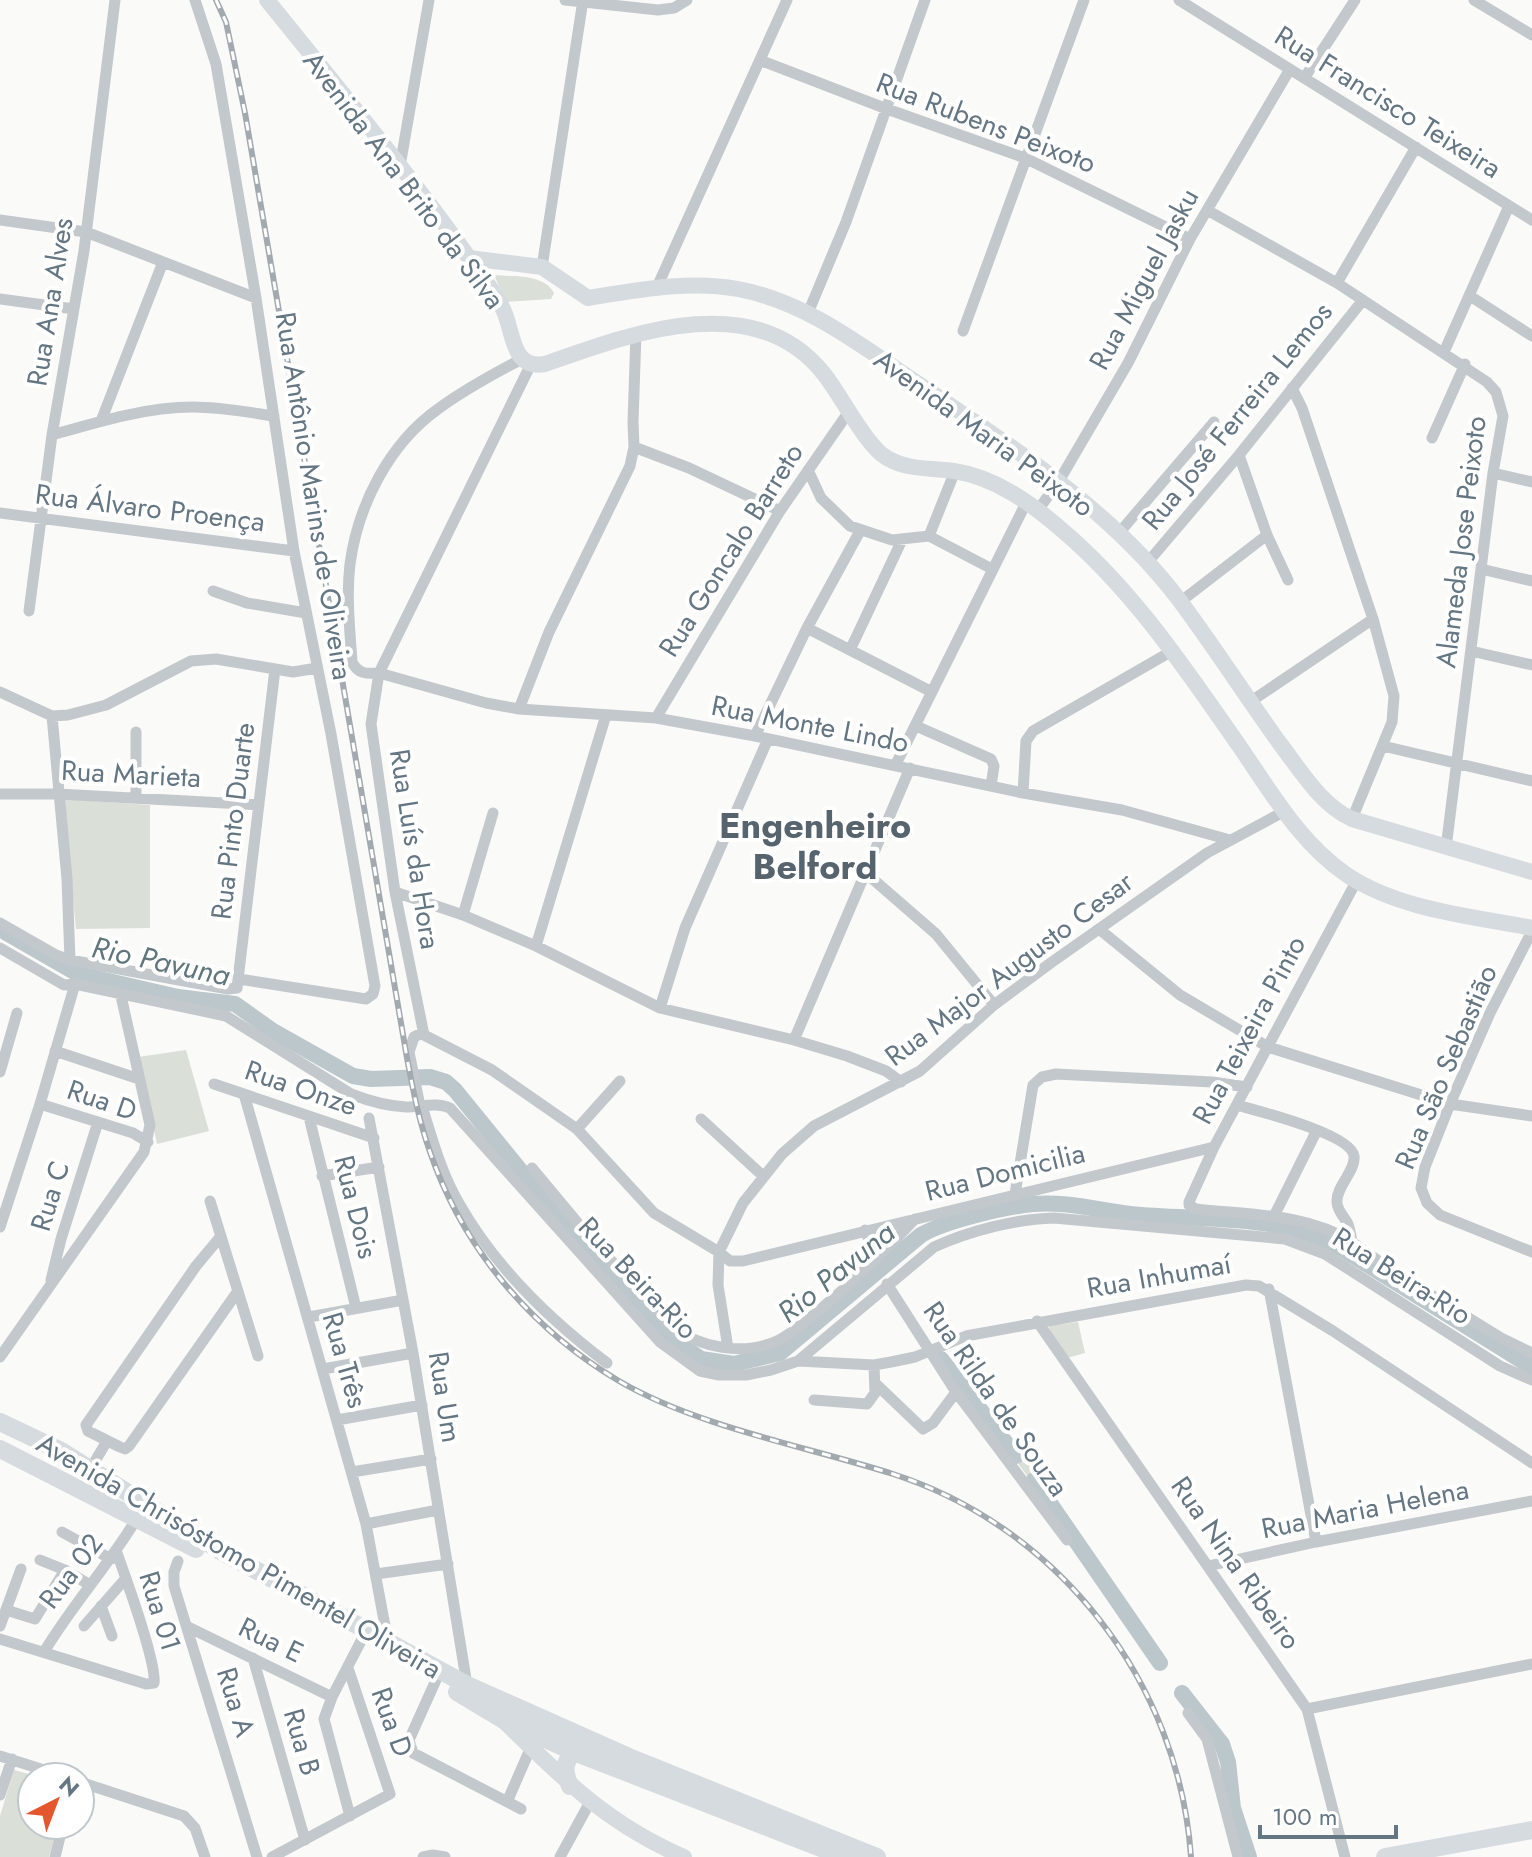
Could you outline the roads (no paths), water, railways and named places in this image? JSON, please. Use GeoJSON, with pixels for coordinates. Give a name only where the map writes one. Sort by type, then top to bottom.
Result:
{"type":"FeatureCollection","features":[{"type":"Feature","properties":{"kind":"main road","name":"Avenida Ana Brito da Silva"},"geometry":{"type":"LineString","coordinates":[[268,0],[469,258],[504,310],[526,362]]}},
{"type":"Feature","properties":{"kind":"main road"},"geometry":{"type":"LineString","coordinates":[[469,258],[542,267]]}},
{"type":"Feature","properties":{"kind":"main road","name":"Avenida Maria Peixoto"},"geometry":{"type":"LineString","coordinates":[[542,267],[588,298],[657,287],[707,286],[740,290],[808,313],[855,341],[1059,481],[1119,533],[1148,562],[1180,602],[1250,702],[1322,797],[1335,809],[1352,819],[1532,872]]}},
{"type":"Feature","properties":{"kind":"main road"},"geometry":{"type":"LineString","coordinates":[[526,362],[545,364],[636,333],[696,324],[731,325],[772,336],[812,360],[871,443],[887,458],[912,467],[955,471],[987,480],[1032,506],[1105,570],[1172,651],[1309,843],[1357,880],[1383,893],[1420,905],[1532,929]]}},
{"type":"Feature","properties":{"kind":"main road","name":"Avenida Chrisóstomo Pimentel Oliveira"},"geometry":{"type":"LineString","coordinates":[[0,1422],[63,1452],[219,1550],[467,1685],[620,1753],[877,1857]]}},
{"type":"Feature","properties":{"kind":"main road"},"geometry":{"type":"LineString","coordinates":[[3,1451],[15,1452],[24,1446],[21,1431]]}},
{"type":"Feature","properties":{"kind":"main road","name":"Avenida Chrisóstomo Pimentel Oliveira"},"geometry":{"type":"LineString","coordinates":[[3,1451],[137,1518],[362,1639],[502,1719],[574,1752],[844,1857]]}},
{"type":"Feature","properties":{"kind":"main road"},"geometry":{"type":"LineString","coordinates":[[53,1474],[49,1469],[50,1459],[63,1452]]}},
{"type":"Feature","properties":{"kind":"main road"},"geometry":{"type":"LineString","coordinates":[[502,1719],[590,1802],[635,1834],[684,1857]]}},
{"type":"Feature","properties":{"kind":"main road"},"geometry":{"type":"LineString","coordinates":[[570,1786],[564,1770],[565,1763],[574,1752],[589,1746],[620,1753]]}},
{"type":"Feature","properties":{"kind":"main road"},"geometry":{"type":"LineString","coordinates":[[1385,1857],[1532,1830]]}},
{"type":"Feature","properties":{"kind":"street","name":"Rua Ana Alves"},"geometry":{"type":"LineString","coordinates":[[29,611],[39,518],[86,232],[115,0]]}},
{"type":"Feature","properties":{"kind":"street","name":"Rua Antônio Marins de Oliveira"},"geometry":{"type":"LineString","coordinates":[[195,0],[216,64],[256,298],[294,551],[375,984],[373,994],[366,999],[238,984]]}},
{"type":"Feature","properties":{"kind":"street"},"geometry":{"type":"LineString","coordinates":[[400,166],[429,0]]}},
{"type":"Feature","properties":{"kind":"street"},"geometry":{"type":"LineString","coordinates":[[565,0],[674,8],[687,0]]}},
{"type":"Feature","properties":{"kind":"street"},"geometry":{"type":"LineString","coordinates":[[657,287],[787,0]]}},
{"type":"Feature","properties":{"kind":"street"},"geometry":{"type":"LineString","coordinates":[[808,313],[887,109],[925,0]]}},
{"type":"Feature","properties":{"kind":"street"},"geometry":{"type":"LineString","coordinates":[[963,331],[1084,0]]}},
{"type":"Feature","properties":{"kind":"street","name":"Rua Francisco Teixeira"},"geometry":{"type":"LineString","coordinates":[[1179,0],[1532,220]]}},
{"type":"Feature","properties":{"kind":"street"},"geometry":{"type":"LineString","coordinates":[[1305,77],[1355,0]]}},
{"type":"Feature","properties":{"kind":"street"},"geometry":{"type":"LineString","coordinates":[[1474,0],[1532,35]]}},
{"type":"Feature","properties":{"kind":"street"},"geometry":{"type":"LineString","coordinates":[[542,267],[583,1]]}},
{"type":"Feature","properties":{"kind":"street","name":"Rua Rubens Peixoto"},"geometry":{"type":"LineString","coordinates":[[760,60],[1025,158],[1190,239]]}},
{"type":"Feature","properties":{"kind":"street","name":"Rua Miguel Jasku"},"geometry":{"type":"LineString","coordinates":[[896,764],[992,569],[1032,506],[1059,481],[1128,363],[1190,239],[1290,69]]}},
{"type":"Feature","properties":{"kind":"street"},"geometry":{"type":"LineString","coordinates":[[1337,283],[1416,147]]}},
{"type":"Feature","properties":{"kind":"street"},"geometry":{"type":"LineString","coordinates":[[1444,352],[1509,206]]}},
{"type":"Feature","properties":{"kind":"street","name":"Alameda Jose Peixoto"},"geometry":{"type":"LineString","coordinates":[[1207,210],[1337,283],[1465,364],[1487,382],[1501,403],[1503,416],[1493,473],[1446,848]]}},
{"type":"Feature","properties":{"kind":"street"},"geometry":{"type":"LineString","coordinates":[[0,220],[86,232],[256,298]]}},
{"type":"Feature","properties":{"kind":"street"},"geometry":{"type":"LineString","coordinates":[[101,421],[163,262]]}},
{"type":"Feature","properties":{"kind":"street"},"geometry":{"type":"LineString","coordinates":[[1470,296],[1532,336]]}},
{"type":"Feature","properties":{"kind":"street"},"geometry":{"type":"LineString","coordinates":[[0,299],[74,309]]}},
{"type":"Feature","properties":{"kind":"street","name":"Rua José Ferreira Lemos"},"geometry":{"type":"LineString","coordinates":[[1148,562],[1239,455],[1363,300]]}},
{"type":"Feature","properties":{"kind":"street"},"geometry":{"type":"LineString","coordinates":[[519,709],[549,632],[627,473],[634,447],[636,333]]}},
{"type":"Feature","properties":{"kind":"street","name":"Rua Monte Lindo"},"geometry":{"type":"LineString","coordinates":[[526,362],[437,409],[398,447],[380,473],[367,503],[351,562],[348,609],[355,669],[364,674],[379,673],[486,703],[519,709],[656,718],[755,736],[1023,793],[1122,810],[1230,840]]}},
{"type":"Feature","properties":{"kind":"street","name":"Rua Luís da Hora"},"geometry":{"type":"LineString","coordinates":[[422,1032],[395,892],[371,724],[372,704],[379,673],[526,362]]}},
{"type":"Feature","properties":{"kind":"street"},"geometry":{"type":"LineString","coordinates":[[1432,438],[1465,364]]}},
{"type":"Feature","properties":{"kind":"street"},"geometry":{"type":"LineString","coordinates":[[1292,388],[1302,408],[1373,619],[1394,696],[1392,722],[1352,819]]}},
{"type":"Feature","properties":{"kind":"street"},"geometry":{"type":"LineString","coordinates":[[52,435],[101,421],[191,407],[274,416]]}},
{"type":"Feature","properties":{"kind":"street","name":"Rua Goncalo Barreto"},"geometry":{"type":"LineString","coordinates":[[656,718],[780,511],[850,410]]}},
{"type":"Feature","properties":{"kind":"street"},"geometry":{"type":"LineString","coordinates":[[1119,533],[1214,422]]}},
{"type":"Feature","properties":{"kind":"street"},"geometry":{"type":"LineString","coordinates":[[634,447],[689,468],[780,511]]}},
{"type":"Feature","properties":{"kind":"street"},"geometry":{"type":"LineString","coordinates":[[1239,455],[1267,535],[1288,580]]}},
{"type":"Feature","properties":{"kind":"street"},"geometry":{"type":"LineString","coordinates":[[808,470],[821,498],[850,526],[902,540],[929,536],[992,569]]}},
{"type":"Feature","properties":{"kind":"street"},"geometry":{"type":"LineString","coordinates":[[929,536],[955,471]]}},
{"type":"Feature","properties":{"kind":"street"},"geometry":{"type":"LineString","coordinates":[[1493,473],[1532,482]]}},
{"type":"Feature","properties":{"kind":"street","name":"Rua Álvaro Proença"},"geometry":{"type":"LineString","coordinates":[[0,513],[294,551]]}},
{"type":"Feature","properties":{"kind":"street"},"geometry":{"type":"LineString","coordinates":[[755,736],[807,628],[860,531]]}},
{"type":"Feature","properties":{"kind":"street"},"geometry":{"type":"LineString","coordinates":[[1180,602],[1267,535]]}},
{"type":"Feature","properties":{"kind":"street"},"geometry":{"type":"LineString","coordinates":[[851,648],[902,540]]}},
{"type":"Feature","properties":{"kind":"street"},"geometry":{"type":"LineString","coordinates":[[1481,569],[1532,581]]}},
{"type":"Feature","properties":{"kind":"street"},"geometry":{"type":"LineString","coordinates":[[213,591],[247,603],[306,613]]}},
{"type":"Feature","properties":{"kind":"street"},"geometry":{"type":"LineString","coordinates":[[1250,702],[1373,619]]}},
{"type":"Feature","properties":{"kind":"street"},"geometry":{"type":"LineString","coordinates":[[807,628],[932,692]]}},
{"type":"Feature","properties":{"kind":"street"},"geometry":{"type":"LineString","coordinates":[[1023,793],[1026,741],[1033,731],[1172,651]]}},
{"type":"Feature","properties":{"kind":"street"},"geometry":{"type":"LineString","coordinates":[[1471,651],[1532,665]]}},
{"type":"Feature","properties":{"kind":"street"},"geometry":{"type":"LineString","coordinates":[[0,692],[52,716],[82,713],[106,705],[191,661],[216,659],[304,672],[317,668]]}},
{"type":"Feature","properties":{"kind":"street","name":"Rua Pinto Duarte"},"geometry":{"type":"LineString","coordinates":[[238,984],[275,669]]}},
{"type":"Feature","properties":{"kind":"street"},"geometry":{"type":"LineString","coordinates":[[536,946],[606,715]]}},
{"type":"Feature","properties":{"kind":"street"},"geometry":{"type":"LineString","coordinates":[[52,716],[67,879],[70,960]]}},
{"type":"Feature","properties":{"kind":"street"},"geometry":{"type":"LineString","coordinates":[[916,726],[991,759],[994,766],[991,786]]}},
{"type":"Feature","properties":{"kind":"street"},"geometry":{"type":"LineString","coordinates":[[136,732],[136,798]]}},
{"type":"Feature","properties":{"kind":"street"},"geometry":{"type":"LineString","coordinates":[[660,1008],[685,928],[768,739]]}},
{"type":"Feature","properties":{"kind":"street"},"geometry":{"type":"LineString","coordinates":[[1383,746],[1532,781]]}},
{"type":"Feature","properties":{"kind":"street"},"geometry":{"type":"LineString","coordinates":[[794,1040],[910,768]]}},
{"type":"Feature","properties":{"kind":"street","name":"Rua Marieta"},"geometry":{"type":"LineString","coordinates":[[0,794],[58,794],[259,805]]}},
{"type":"Feature","properties":{"kind":"street","name":"Rua Major Augusto Cesar"},"geometry":{"type":"LineString","coordinates":[[728,1348],[718,1285],[719,1252],[732,1223],[763,1176],[782,1154],[814,1126],[901,1082],[930,1063],[994,1005],[1207,853],[1285,811]]}},
{"type":"Feature","properties":{"kind":"street"},"geometry":{"type":"LineString","coordinates":[[463,915],[493,813]]}},
{"type":"Feature","properties":{"kind":"street"},"geometry":{"type":"LineString","coordinates":[[867,874],[936,934],[994,1005]]}},
{"type":"Feature","properties":{"kind":"street","name":"Rua Teixeira Pinto"},"geometry":{"type":"LineString","coordinates":[[1274,1216],[1202,1210],[1189,1205],[1214,1147],[1357,880]]}},
{"type":"Feature","properties":{"kind":"street"},"geometry":{"type":"LineString","coordinates":[[395,892],[463,915],[536,946],[660,1008],[794,1040],[870,1064],[901,1082]]}},
{"type":"Feature","properties":{"kind":"street"},"geometry":{"type":"LineString","coordinates":[[0,923],[70,960],[214,986],[238,984]]}},
{"type":"Feature","properties":{"kind":"street"},"geometry":{"type":"LineString","coordinates":[[1099,929],[1180,995],[1268,1047],[1450,1104],[1532,1116]]}},
{"type":"Feature","properties":{"kind":"street","name":"Rua São Sebastião"},"geometry":{"type":"LineString","coordinates":[[1532,929],[1490,1013],[1421,1179],[1427,1203],[1440,1215],[1532,1252]]}},
{"type":"Feature","properties":{"kind":"street","name":"Rua Beira-Rio"},"geometry":{"type":"LineString","coordinates":[[0,948],[64,985],[75,984],[121,996],[216,1012],[282,1048],[351,1094],[379,1104],[444,1106],[460,1118],[660,1342],[700,1371],[746,1375],[798,1361],[920,1256],[950,1239],[1038,1219],[1285,1239],[1325,1254],[1500,1366],[1532,1380]]}},
{"type":"Feature","properties":{"kind":"street"},"geometry":{"type":"LineString","coordinates":[[0,1227],[75,984]]}},
{"type":"Feature","properties":{"kind":"street"},"geometry":{"type":"LineString","coordinates":[[0,1357],[140,1161],[148,1142],[150,1125],[121,996]]}},
{"type":"Feature","properties":{"kind":"street"},"geometry":{"type":"LineString","coordinates":[[0,1072],[17,1013]]}},
{"type":"Feature","properties":{"kind":"street"},"geometry":{"type":"LineString","coordinates":[[607,1363],[549,1315],[507,1270],[472,1225],[445,1173],[421,1106],[410,1045],[414,1037],[422,1032],[492,1070],[577,1129],[654,1213],[719,1252]]}},
{"type":"Feature","properties":{"kind":"street"},"geometry":{"type":"LineString","coordinates":[[55,1051],[139,1079]]}},
{"type":"Feature","properties":{"kind":"street"},"geometry":{"type":"LineString","coordinates":[[1015,1194],[1033,1085],[1042,1077],[1056,1074],[1212,1082],[1247,1087]]}},
{"type":"Feature","properties":{"kind":"street"},"geometry":{"type":"LineString","coordinates":[[577,1129],[620,1081]]}},
{"type":"Feature","properties":{"kind":"street","name":"Rua Onze"},"geometry":{"type":"LineString","coordinates":[[214,1084],[374,1138]]}},
{"type":"Feature","properties":{"kind":"street","name":"Rua Três"},"geometry":{"type":"LineString","coordinates":[[244,1094],[366,1524],[388,1642]]}},
{"type":"Feature","properties":{"kind":"street","name":"Rua D"},"geometry":{"type":"LineString","coordinates":[[40,1104],[133,1133],[148,1142]]}},
{"type":"Feature","properties":{"kind":"street"},"geometry":{"type":"LineString","coordinates":[[1237,1105],[1317,1130],[1339,1140],[1352,1152],[1353,1162],[1337,1203],[1348,1223],[1352,1242]]}},
{"type":"Feature","properties":{"kind":"street","name":"Rua Dois"},"geometry":{"type":"LineString","coordinates":[[309,1117],[356,1308]]}},
{"type":"Feature","properties":{"kind":"street","name":"Rua Um"},"geometry":{"type":"LineString","coordinates":[[369,1118],[422,1405],[467,1685]]}},
{"type":"Feature","properties":{"kind":"street"},"geometry":{"type":"LineString","coordinates":[[701,1119],[763,1176]]}},
{"type":"Feature","properties":{"kind":"street","name":"Rua C"},"geometry":{"type":"LineString","coordinates":[[50,1285],[61,1239],[98,1122]]}},
{"type":"Feature","properties":{"kind":"street"},"geometry":{"type":"LineString","coordinates":[[1317,1130],[1274,1216],[1331,1231],[1352,1242],[1394,1272],[1501,1338],[1532,1353]]}},
{"type":"Feature","properties":{"kind":"street","name":"Rua Domicilia"},"geometry":{"type":"LineString","coordinates":[[719,1252],[726,1260],[743,1261],[1214,1147]]}},
{"type":"Feature","properties":{"kind":"street"},"geometry":{"type":"LineString","coordinates":[[322,1176],[379,1167]]}},
{"type":"Feature","properties":{"kind":"street"},"geometry":{"type":"LineString","coordinates":[[532,1168],[592,1240],[672,1326],[695,1341],[728,1348],[776,1341],[800,1326],[877,1259],[917,1218]]}},
{"type":"Feature","properties":{"kind":"street"},"geometry":{"type":"LineString","coordinates":[[210,1201],[258,1356]]}},
{"type":"Feature","properties":{"kind":"street"},"geometry":{"type":"LineString","coordinates":[[865,1230],[877,1259]]}},
{"type":"Feature","properties":{"kind":"street"},"geometry":{"type":"LineString","coordinates":[[221,1236],[196,1266],[86,1425],[88,1431],[125,1449],[129,1446],[238,1291]]}},
{"type":"Feature","properties":{"kind":"street","name":"Rua Rilda de Souza"},"geometry":{"type":"LineString","coordinates":[[887,1284],[956,1392],[1067,1540]]}},
{"type":"Feature","properties":{"kind":"street","name":"Rua Inhumaí"},"geometry":{"type":"LineString","coordinates":[[798,1361],[874,1365],[904,1360],[966,1336],[1037,1321],[1246,1285],[1259,1286],[1269,1289],[1532,1463]]}},
{"type":"Feature","properties":{"kind":"street"},"geometry":{"type":"LineString","coordinates":[[1269,1289],[1316,1542]]}},
{"type":"Feature","properties":{"kind":"street"},"geometry":{"type":"LineString","coordinates":[[309,1317],[403,1300]]}},
{"type":"Feature","properties":{"kind":"street","name":"Rua Nina Ribeiro"},"geometry":{"type":"LineString","coordinates":[[1037,1321],[1307,1709],[1345,1857]]}},
{"type":"Feature","properties":{"kind":"street"},"geometry":{"type":"LineString","coordinates":[[323,1369],[413,1353]]}},
{"type":"Feature","properties":{"kind":"street"},"geometry":{"type":"LineString","coordinates":[[814,1400],[867,1404],[873,1398],[876,1384],[874,1365]]}},
{"type":"Feature","properties":{"kind":"street"},"geometry":{"type":"LineString","coordinates":[[876,1384],[923,1429],[933,1423],[956,1392]]}},
{"type":"Feature","properties":{"kind":"street"},"geometry":{"type":"LineString","coordinates":[[337,1420],[422,1405]]}},
{"type":"Feature","properties":{"kind":"street"},"geometry":{"type":"LineString","coordinates":[[91,1468],[107,1441]]}},
{"type":"Feature","properties":{"kind":"street"},"geometry":{"type":"LineString","coordinates":[[352,1472],[431,1459]]}},
{"type":"Feature","properties":{"kind":"street","name":"Rua Maria Helena"},"geometry":{"type":"LineString","coordinates":[[1208,1566],[1532,1501]]}},
{"type":"Feature","properties":{"kind":"street"},"geometry":{"type":"LineString","coordinates":[[366,1524],[438,1510]]}},
{"type":"Feature","properties":{"kind":"street","name":"Rua 02"},"geometry":{"type":"LineString","coordinates":[[44,1652],[65,1617],[114,1556],[137,1518]]}},
{"type":"Feature","properties":{"kind":"street"},"geometry":{"type":"LineString","coordinates":[[62,1532],[114,1556]]}},
{"type":"Feature","properties":{"kind":"street","name":"Rua 01"},"geometry":{"type":"LineString","coordinates":[[44,1652],[146,1684],[154,1683],[155,1676],[126,1578],[114,1556]]}},
{"type":"Feature","properties":{"kind":"street"},"geometry":{"type":"LineString","coordinates":[[40,1560],[90,1585]]}},
{"type":"Feature","properties":{"kind":"street","name":"Rua A"},"geometry":{"type":"LineString","coordinates":[[178,1561],[174,1586],[257,1857]]}},
{"type":"Feature","properties":{"kind":"street"},"geometry":{"type":"LineString","coordinates":[[376,1574],[448,1564]]}},
{"type":"Feature","properties":{"kind":"street"},"geometry":{"type":"LineString","coordinates":[[0,1626],[21,1569]]}},
{"type":"Feature","properties":{"kind":"street"},"geometry":{"type":"LineString","coordinates":[[6,1610],[35,1619],[65,1570]]}},
{"type":"Feature","properties":{"kind":"street"},"geometry":{"type":"LineString","coordinates":[[84,1626],[126,1578]]}},
{"type":"Feature","properties":{"kind":"street"},"geometry":{"type":"LineString","coordinates":[[101,1606],[112,1636]]}},
{"type":"Feature","properties":{"kind":"street","name":"Rua E"},"geometry":{"type":"LineString","coordinates":[[188,1627],[332,1697]]}},
{"type":"Feature","properties":{"kind":"street"},"geometry":{"type":"LineString","coordinates":[[0,1639],[44,1652]]}},
{"type":"Feature","properties":{"kind":"street"},"geometry":{"type":"LineString","coordinates":[[272,1857],[350,1816],[325,1727],[325,1712],[362,1639]]}},
{"type":"Feature","properties":{"kind":"street","name":"Rua B"},"geometry":{"type":"LineString","coordinates":[[253,1658],[305,1840]]}},
{"type":"Feature","properties":{"kind":"street"},"geometry":{"type":"LineString","coordinates":[[1307,1709],[1532,1664]]}},
{"type":"Feature","properties":{"kind":"street","name":"Rua D"},"geometry":{"type":"LineString","coordinates":[[348,1668],[391,1793],[350,1816]]}},
{"type":"Feature","properties":{"kind":"street"},"geometry":{"type":"LineString","coordinates":[[436,1680],[409,1740],[410,1747],[418,1757],[521,1809]]}},
{"type":"Feature","properties":{"kind":"street"},"geometry":{"type":"LineString","coordinates":[[1188,1713],[1207,1739],[1238,1857]]}},
{"type":"Feature","properties":{"kind":"street"},"geometry":{"type":"LineString","coordinates":[[507,1802],[531,1747]]}},
{"type":"Feature","properties":{"kind":"street"},"geometry":{"type":"LineString","coordinates":[[0,1795],[6,1758]]}},
{"type":"Feature","properties":{"kind":"street"},"geometry":{"type":"LineString","coordinates":[[96,1787],[184,1816],[195,1828],[205,1857]]}},
{"type":"Feature","properties":{"kind":"street"},"geometry":{"type":"LineString","coordinates":[[560,1857],[590,1802]]}},
{"type":"Feature","properties":{"kind":"street"},"geometry":{"type":"LineString","coordinates":[[423,1857],[445,1857]]}},
{"type":"Feature","properties":{"kind":"waterway","name":"Rio Pavuna"},"geometry":{"type":"LineString","coordinates":[[5,932],[78,974],[178,997],[235,1004],[273,1031],[353,1076],[371,1079],[430,1077],[446,1082],[542,1197],[607,1268],[674,1340],[701,1359],[734,1364],[780,1353],[921,1235],[975,1215],[1045,1203],[1130,1214],[1260,1223],[1310,1234],[1334,1244],[1532,1367]]}},
{"type":"Feature","properties":{"kind":"waterway"},"geometry":{"type":"LineString","coordinates":[[941,1359],[1016,1456]]}},
{"type":"Feature","properties":{"kind":"waterway"},"geometry":{"type":"LineString","coordinates":[[1034,1480],[1160,1663]]}},
{"type":"Feature","properties":{"kind":"waterway"},"geometry":{"type":"LineString","coordinates":[[1182,1693],[1222,1744],[1228,1762],[1233,1808],[1249,1857]]}},
{"type":"Feature","properties":{"kind":"railway"},"geometry":{"type":"LineString","coordinates":[[216,0],[226,22],[245,113],[419,1117],[444,1187],[461,1221],[481,1253],[529,1311],[557,1337],[619,1381],[683,1411],[893,1474],[953,1499],[1008,1532],[1058,1573],[1100,1620],[1135,1674],[1163,1731],[1182,1793],[1191,1857]]}},
{"type":"Feature","properties":{"kind":"district","name":"Engenheiro Belford"},"geometry":{"type":"Point","coordinates":[815,846]}}]}
